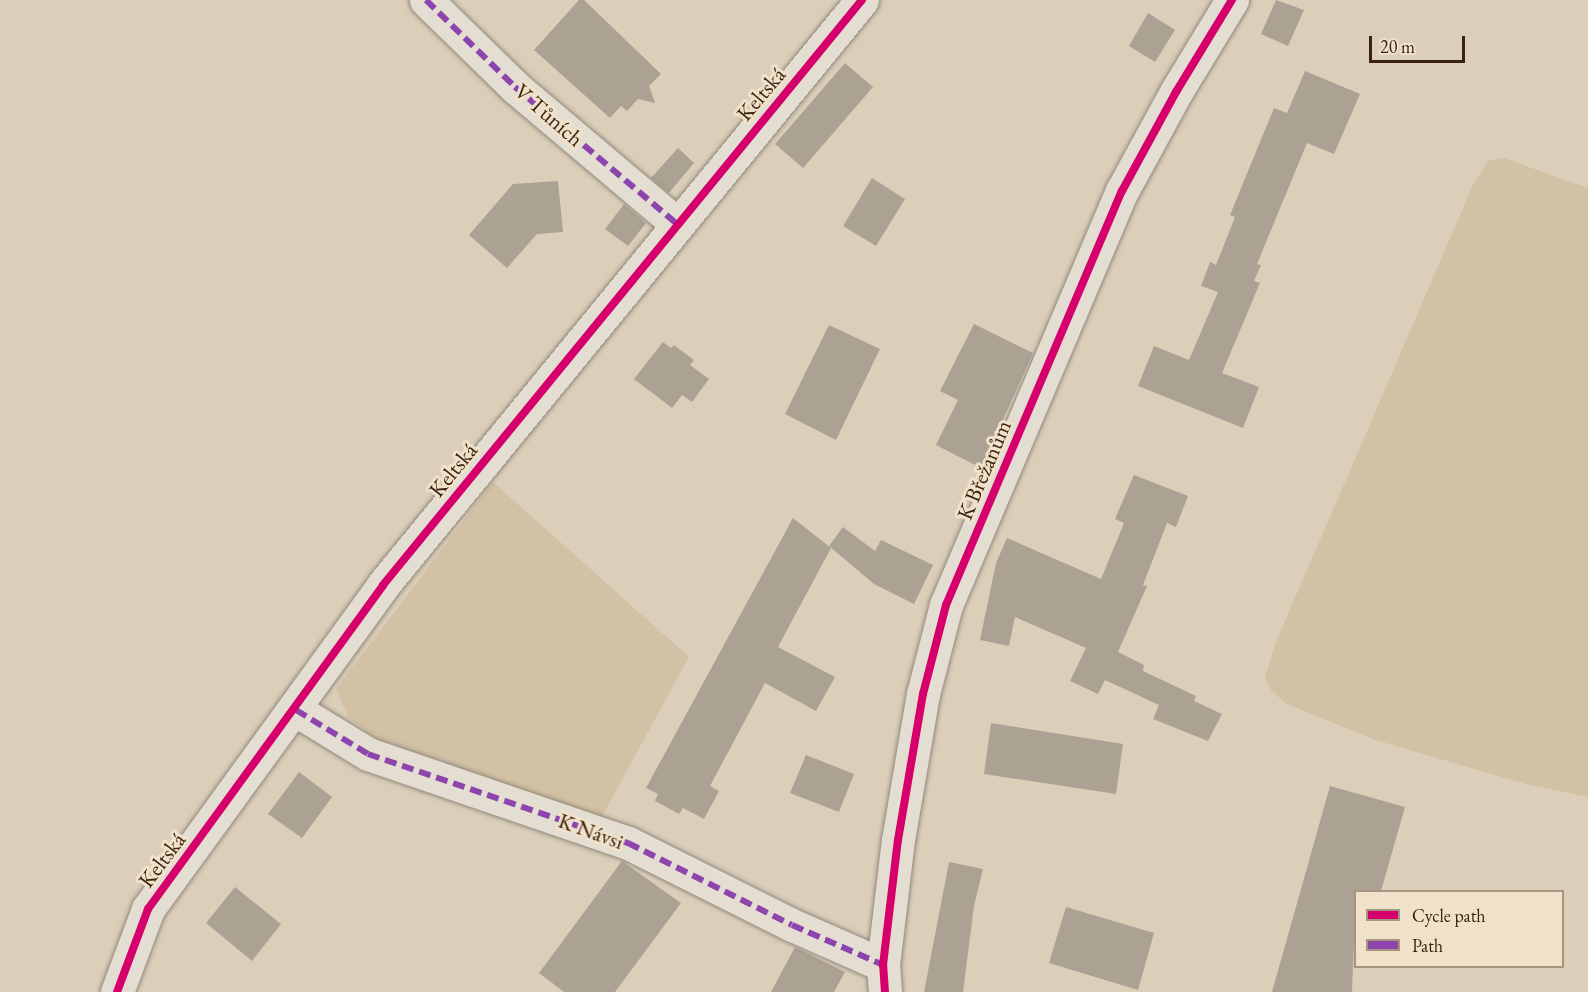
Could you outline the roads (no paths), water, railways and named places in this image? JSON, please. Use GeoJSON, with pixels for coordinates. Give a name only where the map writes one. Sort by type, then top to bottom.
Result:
{"type":"FeatureCollection","features":[{"type":"Feature","properties":{"kind":"street","name":"V Tůních"},"geometry":{"type":"LineString","coordinates":[[426,0],[515,87],[677,224]]}},
{"type":"Feature","properties":{"kind":"street","name":"Keltská"},"geometry":{"type":"LineString","coordinates":[[117,992],[147,909],[296,710],[383,585],[862,0]]}},
{"type":"Feature","properties":{"kind":"street","name":"K Břežanům"},"geometry":{"type":"LineString","coordinates":[[884,978],[923,694],[946,605],[1122,191],[1176,92],[1232,0]]}},
{"type":"Feature","properties":{"kind":"street","name":"K Návsi"},"geometry":{"type":"LineString","coordinates":[[296,710],[368,754],[628,843],[792,925],[884,978]]}}]}
